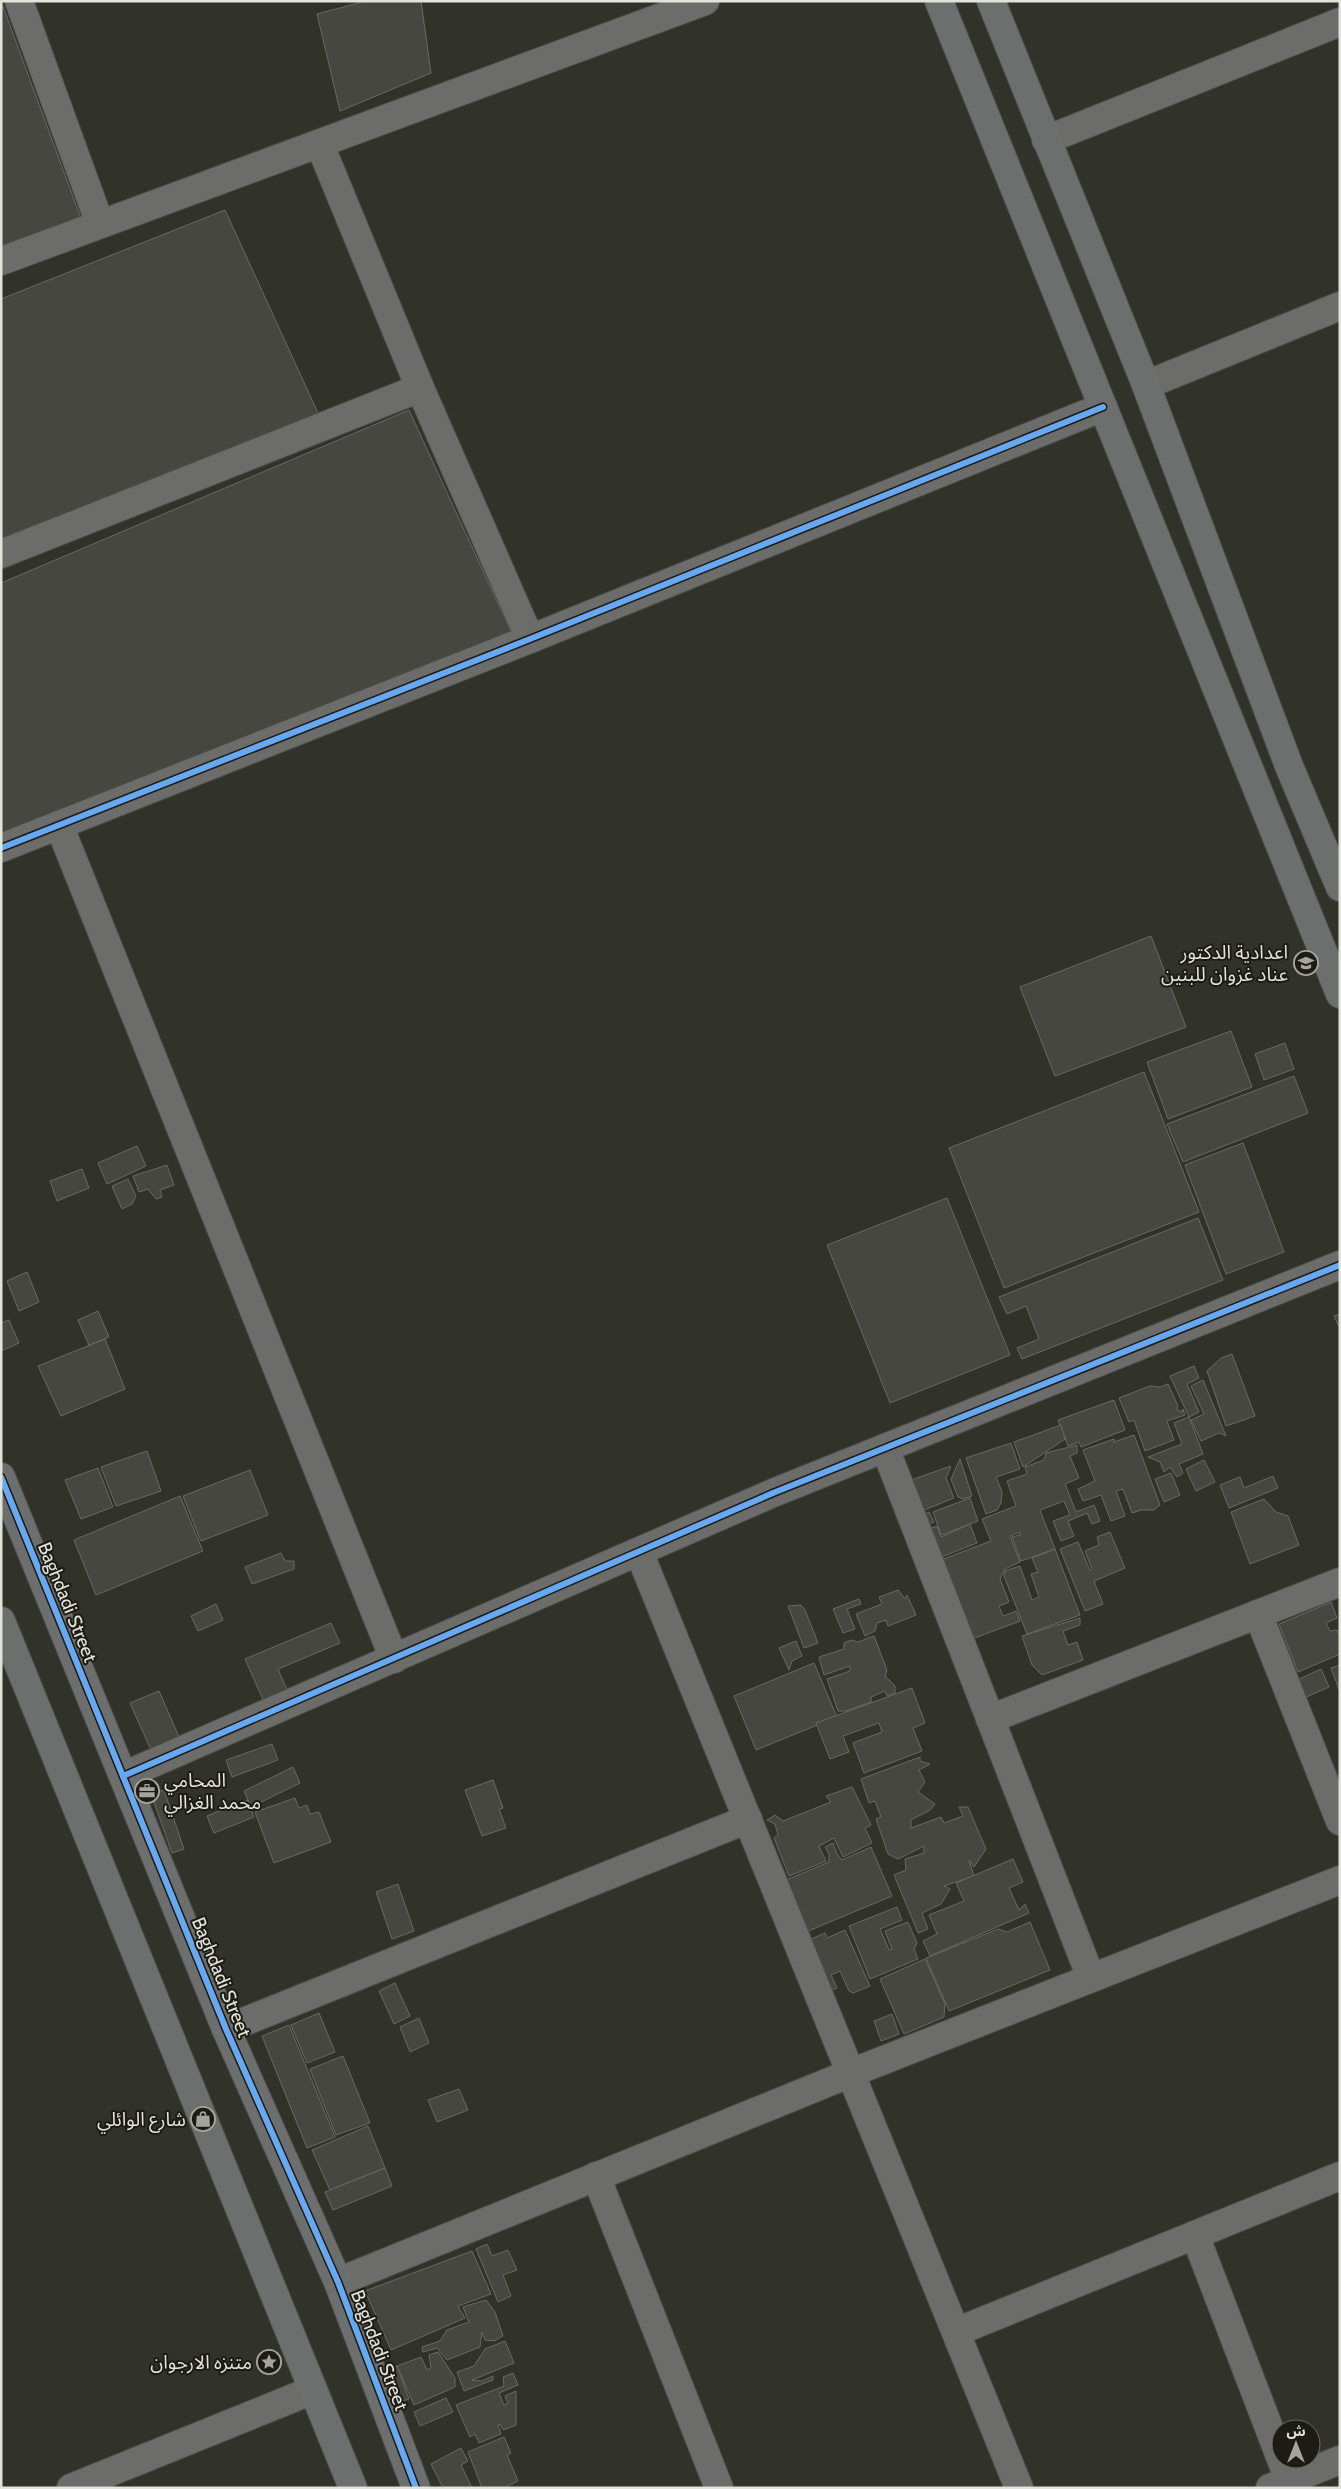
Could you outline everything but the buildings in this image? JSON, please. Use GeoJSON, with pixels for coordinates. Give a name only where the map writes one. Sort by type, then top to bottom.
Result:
{"type":"FeatureCollection","features":[{"type":"Feature","properties":{"kind":"street"},"geometry":{"type":"LineString","coordinates":[[19,1],[100,224]]}},
{"type":"Feature","properties":{"kind":"street"},"geometry":{"type":"LineString","coordinates":[[1,260],[320,145],[705,1]]}},
{"type":"Feature","properties":{"kind":"street"},"geometry":{"type":"LineString","coordinates":[[939,1],[1340,994]]}},
{"type":"Feature","properties":{"kind":"street"},"geometry":{"type":"LineString","coordinates":[[991,1],[1146,386],[1276,733],[1340,887]]}},
{"type":"Feature","properties":{"kind":"street"},"geometry":{"type":"LineString","coordinates":[[1046,140],[1340,22]]}},
{"type":"Feature","properties":{"kind":"street"},"geometry":{"type":"LineString","coordinates":[[320,145],[420,388],[530,640]]}},
{"type":"Feature","properties":{"kind":"street"},"geometry":{"type":"LineString","coordinates":[[1146,386],[1340,306]]}},
{"type":"Feature","properties":{"kind":"street"},"geometry":{"type":"LineString","coordinates":[[1,554],[420,388]]}},
{"type":"Feature","properties":{"kind":"street"},"geometry":{"type":"LineString","coordinates":[[1,848],[530,640],[1103,407]]}},
{"type":"Feature","properties":{"kind":"street"},"geometry":{"type":"LineString","coordinates":[[1239,746],[1250,749],[1260,747],[1268,744],[1276,733]]}},
{"type":"Feature","properties":{"kind":"street"},"geometry":{"type":"LineString","coordinates":[[1276,835],[1284,826],[1292,822],[1302,820],[1313,824]]}},
{"type":"Feature","properties":{"kind":"street"},"geometry":{"type":"LineString","coordinates":[[60,825],[394,1659]]}},
{"type":"Feature","properties":{"kind":"street"},"geometry":{"type":"LineString","coordinates":[[123,1776],[884,1448],[1340,1265]]}},
{"type":"Feature","properties":{"kind":"street"},"geometry":{"type":"LineString","coordinates":[[884,1448],[1091,1978]]}},
{"type":"Feature","properties":{"kind":"street","name":"Baghdadi Street"},"geometry":{"type":"LineString","coordinates":[[1,1477],[226,2028],[338,2282],[416,2488]]}},
{"type":"Feature","properties":{"kind":"street"},"geometry":{"type":"LineString","coordinates":[[639,1552],[1019,2488]]}},
{"type":"Feature","properties":{"kind":"street"},"geometry":{"type":"LineString","coordinates":[[990,1719],[1340,1582]]}},
{"type":"Feature","properties":{"kind":"street"},"geometry":{"type":"LineString","coordinates":[[1258,1614],[1340,1821]]}},
{"type":"Feature","properties":{"kind":"street"},"geometry":{"type":"LineString","coordinates":[[1,1621],[353,2488]]}},
{"type":"Feature","properties":{"kind":"street"},"geometry":{"type":"LineString","coordinates":[[226,2028],[748,1819]]}},
{"type":"Feature","properties":{"kind":"street"},"geometry":{"type":"LineString","coordinates":[[338,2282],[851,2073],[1340,1880]]}},
{"type":"Feature","properties":{"kind":"street"},"geometry":{"type":"LineString","coordinates":[[596,2176],[719,2488]]}},
{"type":"Feature","properties":{"kind":"street"},"geometry":{"type":"LineString","coordinates":[[956,2332],[1340,2176]]}},
{"type":"Feature","properties":{"kind":"street"},"geometry":{"type":"LineString","coordinates":[[1195,2234],[1279,2484],[1340,2460]]}},
{"type":"Feature","properties":{"kind":"street"},"geometry":{"type":"LineString","coordinates":[[71,2488],[313,2390]]}},
{"type":"Feature","properties":{"kind":"cycle path"},"geometry":{"type":"LineString","coordinates":[[1,848],[530,639],[1103,407]]}},
{"type":"Feature","properties":{"kind":"cycle path"},"geometry":{"type":"LineString","coordinates":[[123,1776],[773,1493],[1340,1265]]}},
{"type":"Feature","properties":{"kind":"cycle path"},"geometry":{"type":"LineString","coordinates":[[1,1477],[226,2029],[338,2282],[416,2488]]}},
{"type":"Feature","properties":{"kind":"place","name":"اعدادية الدكتور عناد غزوان للبنين"},"geometry":{"type":"Point","coordinates":[1306,963]}},
{"type":"Feature","properties":{"kind":"place","name":"المحامي محمد الغزالي"},"geometry":{"type":"Point","coordinates":[147,1791]}},
{"type":"Feature","properties":{"kind":"place","name":"شارع الوائلي"},"geometry":{"type":"Point","coordinates":[203,2119]}},
{"type":"Feature","properties":{"kind":"place","name":"متنزه الارجوان"},"geometry":{"type":"Point","coordinates":[269,2362]}}]}
